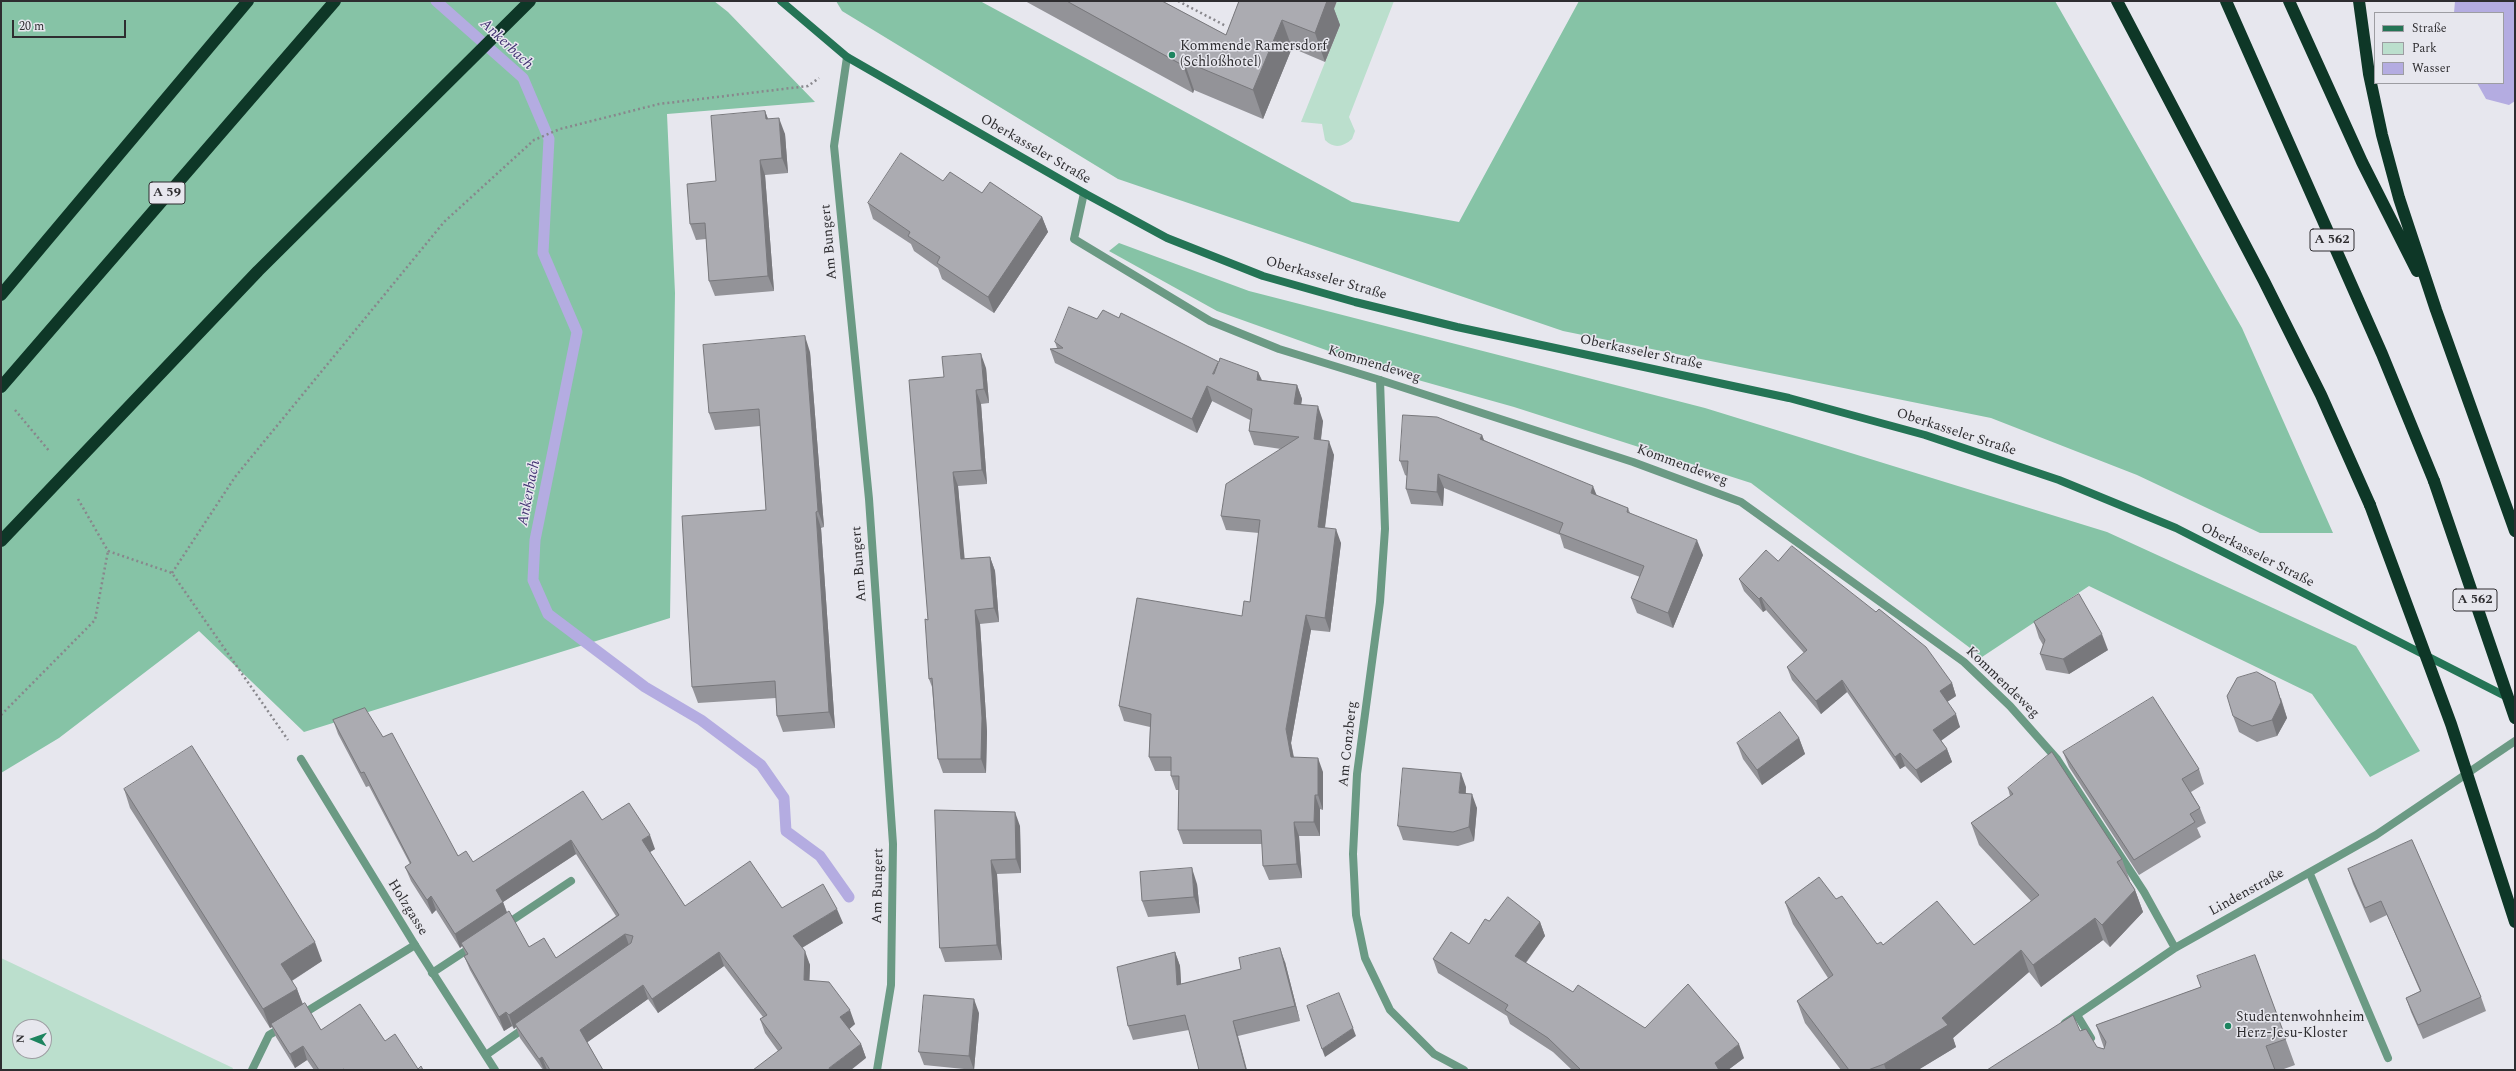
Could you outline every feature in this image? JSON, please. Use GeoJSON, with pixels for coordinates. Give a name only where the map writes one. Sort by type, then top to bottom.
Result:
{"type":"FeatureCollection","features":[{"type":"Feature","properties":{"kind":"highway"},"geometry":{"type":"LineString","coordinates":[[1,295],[248,1]]}},
{"type":"Feature","properties":{"kind":"highway","name":"A 59"},"geometry":{"type":"LineString","coordinates":[[1,387],[335,1]]}},
{"type":"Feature","properties":{"kind":"highway"},"geometry":{"type":"LineString","coordinates":[[1,541],[258,271],[530,1]]}},
{"type":"Feature","properties":{"kind":"highway"},"geometry":{"type":"LineString","coordinates":[[2117,1],[2268,288],[2321,395],[2370,505],[2451,724],[2515,922]]}},
{"type":"Feature","properties":{"kind":"highway","name":"A 562"},"geometry":{"type":"LineString","coordinates":[[2226,1],[2382,354],[2434,481],[2515,718]]}},
{"type":"Feature","properties":{"kind":"highway"},"geometry":{"type":"LineString","coordinates":[[2289,1],[2362,162],[2436,310]]}},
{"type":"Feature","properties":{"kind":"highway"},"geometry":{"type":"LineString","coordinates":[[2359,1],[2382,135],[2399,198],[2436,310],[2515,531]]}},
{"type":"Feature","properties":{"kind":"street","name":"Oberkasseler Straße"},"geometry":{"type":"LineString","coordinates":[[781,1],[847,57],[1084,194],[1167,238],[1263,276],[1355,302],[1457,327],[1788,398],[1925,435],[2059,480],[2176,528],[2515,701]]}},
{"type":"Feature","properties":{"kind":"street","name":"Am Bungert"},"geometry":{"type":"LineString","coordinates":[[847,57],[834,146],[869,499],[893,844],[891,985],[877,1070]]}},
{"type":"Feature","properties":{"kind":"street","name":"Kommendeweg"},"geometry":{"type":"LineString","coordinates":[[1084,194],[1074,239],[1210,321],[1279,349],[1633,462],[1740,502],[1964,662],[2010,706],[2057,759],[2144,892],[2175,948]]}},
{"type":"Feature","properties":{"kind":"street","name":"Am Conzberg"},"geometry":{"type":"LineString","coordinates":[[1380,380],[1385,529],[1380,602],[1357,774],[1353,854],[1356,915],[1365,958],[1390,1010],[1434,1054],[1464,1070]]}},
{"type":"Feature","properties":{"kind":"street","name":"Lindenstraße"},"geometry":{"type":"LineString","coordinates":[[2058,1028],[2175,948],[2310,874],[2376,835],[2515,741]]}},
{"type":"Feature","properties":{"kind":"street","name":"Holzgasse"},"geometry":{"type":"LineString","coordinates":[[301,758],[432,973],[495,1070]]}},
{"type":"Feature","properties":{"kind":"street"},"geometry":{"type":"LineString","coordinates":[[2310,874],[2388,1058]]}},
{"type":"Feature","properties":{"kind":"street"},"geometry":{"type":"LineString","coordinates":[[498,929],[571,881]]}},
{"type":"Feature","properties":{"kind":"street"},"geometry":{"type":"LineString","coordinates":[[432,973],[478,942]]}},
{"type":"Feature","properties":{"kind":"street"},"geometry":{"type":"LineString","coordinates":[[252,1070],[269,1035],[415,945]]}},
{"type":"Feature","properties":{"kind":"street"},"geometry":{"type":"LineString","coordinates":[[2077,1015],[2096,1046]]}},
{"type":"Feature","properties":{"kind":"street"},"geometry":{"type":"LineString","coordinates":[[486,1055],[530,1024]]}},
{"type":"Feature","properties":{"kind":"path"},"geometry":{"type":"LineString","coordinates":[[1178,1],[1226,26]]}},
{"type":"Feature","properties":{"kind":"path"},"geometry":{"type":"LineString","coordinates":[[172,573],[235,477],[444,222],[534,140],[560,128],[660,104],[808,86],[847,57]]}},
{"type":"Feature","properties":{"kind":"path"},"geometry":{"type":"LineString","coordinates":[[1,715],[95,620],[108,551],[172,573],[301,758]]}},
{"type":"Feature","properties":{"kind":"green space"},"geometry":{"type":"Polygon","coordinates":[[[1,1],[714,1],[728,12],[815,102],[667,114],[675,293],[670,618],[304,732],[199,631],[59,738],[1,773],[1,1]]]}},
{"type":"Feature","properties":{"kind":"green space"},"geometry":{"type":"Polygon","coordinates":[[[836,1],[980,1],[1352,202],[1459,222],[1579,1],[2055,1],[2242,328],[2333,533],[2260,533],[2137,475],[1991,418],[1563,331],[1118,179],[842,11],[836,1]]]}},
{"type":"Feature","properties":{"kind":"green space"},"geometry":{"type":"Polygon","coordinates":[[[1337,1],[1394,1],[1349,117],[1355,131],[1352,139],[1345,144],[1335,146],[1325,140],[1322,124],[1301,122],[1340,25],[1329,21],[1337,1]]]}},
{"type":"Feature","properties":{"kind":"green space"},"geometry":{"type":"Polygon","coordinates":[[[1119,243],[1249,291],[1705,408],[2107,532],[2356,646],[2420,751],[2370,777],[2312,694],[2089,586],[1982,657],[1751,483],[1514,407],[1379,369],[1217,311],[1109,251],[1119,243]]]}},
{"type":"Feature","properties":{"kind":"green space"},"geometry":{"type":"Polygon","coordinates":[[[1,958],[233,1068],[232,1070],[1,1070],[1,958]]]}},
{"type":"Feature","properties":{"kind":"water"},"geometry":{"type":"Polygon","coordinates":[[[2455,1],[2515,1],[2515,101],[2509,105],[2486,99],[2478,84],[2504,84],[2504,12],[2454,12],[2455,1]]]}},
{"type":"Feature","properties":{"kind":"building"},"geometry":{"type":"Polygon","coordinates":[[[1067,1],[1162,1],[1226,35],[1239,1],[1327,1],[1315,33],[1282,20],[1253,90],[1184,61],[1183,65],[1067,1]]]}},
{"type":"Feature","properties":{"kind":"building"},"geometry":{"type":"Polygon","coordinates":[[[765,111],[766,119],[779,118],[782,158],[760,160],[768,276],[709,281],[705,223],[690,224],[687,184],[716,181],[711,116],[765,111]]]}},
{"type":"Feature","properties":{"kind":"building"},"geometry":{"type":"Polygon","coordinates":[[[901,153],[943,181],[950,172],[982,193],[990,182],[1042,217],[988,297],[937,263],[940,257],[908,236],[910,232],[868,203],[901,153]]]}},
{"type":"Feature","properties":{"kind":"building"},"geometry":{"type":"Polygon","coordinates":[[[1069,307],[1097,319],[1103,310],[1119,318],[1121,313],[1219,362],[1220,358],[1258,372],[1257,380],[1297,385],[1294,404],[1318,406],[1314,439],[1329,441],[1318,527],[1336,529],[1325,618],[1306,615],[1286,729],[1291,757],[1318,758],[1318,795],[1315,795],[1314,822],[1294,822],[1297,864],[1263,866],[1261,830],[1178,830],[1179,776],[1171,776],[1171,757],[1149,757],[1151,714],[1119,706],[1137,598],[1242,616],[1244,601],[1250,602],[1260,520],[1221,516],[1226,484],[1299,437],[1249,431],[1252,409],[1207,386],[1192,419],[1050,349],[1063,348],[1055,342],[1069,307]]]}},
{"type":"Feature","properties":{"kind":"building"},"geometry":{"type":"Polygon","coordinates":[[[805,336],[818,511],[816,512],[829,712],[777,716],[775,681],[692,687],[682,516],[766,510],[759,409],[709,413],[703,345],[805,336]]]}},
{"type":"Feature","properties":{"kind":"building"},"geometry":{"type":"Polygon","coordinates":[[[981,354],[984,389],[976,390],[982,470],[953,472],[961,559],[990,557],[994,608],[975,610],[982,718],[981,759],[938,759],[932,678],[929,679],[925,619],[928,620],[909,380],[944,377],[942,357],[981,354]]]}},
{"type":"Feature","properties":{"kind":"building"},"geometry":{"type":"Polygon","coordinates":[[[1403,415],[1437,417],[1482,435],[1480,439],[1593,486],[1591,493],[1628,508],[1627,512],[1697,540],[1668,613],[1631,598],[1644,566],[1559,533],[1563,523],[1438,474],[1437,492],[1406,489],[1408,461],[1400,461],[1403,415]]]}},
{"type":"Feature","properties":{"kind":"building"},"geometry":{"type":"Polygon","coordinates":[[[1792,546],[1876,612],[1879,609],[1926,647],[1952,683],[1940,691],[1956,714],[1933,730],[1947,749],[1916,770],[1900,753],[1895,757],[1842,680],[1816,701],[1787,667],[1807,650],[1761,597],[1759,599],[1739,579],[1766,550],[1778,561],[1792,546]]]}},
{"type":"Feature","properties":{"kind":"building"},"geometry":{"type":"Polygon","coordinates":[[[2079,594],[2102,634],[2063,659],[2040,654],[2045,640],[2034,622],[2079,594]]]}},
{"type":"Feature","properties":{"kind":"building"},"geometry":{"type":"Polygon","coordinates":[[[2257,672],[2275,682],[2281,702],[2272,720],[2252,726],[2233,716],[2227,696],[2237,678],[2257,672]]]}},
{"type":"Feature","properties":{"kind":"building"},"geometry":{"type":"Polygon","coordinates":[[[2153,697],[2199,769],[2182,779],[2200,808],[2190,814],[2195,822],[2134,860],[2063,752],[2153,697]]]}},
{"type":"Feature","properties":{"kind":"building"},"geometry":{"type":"Polygon","coordinates":[[[365,708],[383,737],[392,733],[458,856],[466,851],[473,862],[583,791],[602,820],[629,803],[650,835],[642,840],[685,906],[750,861],[782,908],[823,884],[837,909],[793,936],[805,951],[804,980],[829,982],[850,1010],[840,1017],[861,1044],[829,1068],[830,1070],[753,1070],[782,1048],[760,1019],[767,1015],[719,952],[652,999],[643,985],[580,1030],[603,1070],[550,1070],[542,1057],[539,1059],[515,1024],[631,943],[633,936],[625,934],[509,1015],[506,1012],[499,1017],[464,956],[468,954],[461,943],[509,911],[529,947],[544,938],[556,958],[619,915],[571,840],[496,890],[503,902],[455,934],[431,896],[427,900],[405,867],[411,863],[364,772],[361,773],[333,720],[365,708]]]}},
{"type":"Feature","properties":{"kind":"building"},"geometry":{"type":"Polygon","coordinates":[[[1780,712],[1799,738],[1757,770],[1737,743],[1780,712]]]}},
{"type":"Feature","properties":{"kind":"building"},"geometry":{"type":"Polygon","coordinates":[[[192,746],[315,942],[281,964],[297,989],[263,1009],[124,789],[192,746]]]}},
{"type":"Feature","properties":{"kind":"building"},"geometry":{"type":"Polygon","coordinates":[[[2052,752],[2122,859],[2117,862],[2135,890],[2102,925],[2095,918],[2033,965],[2021,950],[1942,1018],[1948,1025],[1884,1064],[1868,1070],[1849,1070],[1797,1001],[1833,975],[1785,902],[1819,877],[1836,899],[1842,896],[1877,944],[1881,942],[1883,945],[1937,901],[1974,945],[2039,895],[1971,823],[2013,794],[2008,788],[2052,752]]]}},
{"type":"Feature","properties":{"kind":"building"},"geometry":{"type":"Polygon","coordinates":[[[1403,768],[1461,773],[1459,793],[1472,794],[1469,827],[1453,832],[1398,826],[1403,768]]]}},
{"type":"Feature","properties":{"kind":"building"},"geometry":{"type":"Polygon","coordinates":[[[935,810],[1015,812],[1016,859],[991,860],[997,945],[940,948],[935,810]]]}},
{"type":"Feature","properties":{"kind":"building"},"geometry":{"type":"Polygon","coordinates":[[[2412,840],[2481,997],[2418,1025],[2406,998],[2421,991],[2381,901],[2365,908],[2348,869],[2412,840]]]}},
{"type":"Feature","properties":{"kind":"building"},"geometry":{"type":"Polygon","coordinates":[[[1192,868],[1194,897],[1142,901],[1140,872],[1192,868]]]}},
{"type":"Feature","properties":{"kind":"building"},"geometry":{"type":"Polygon","coordinates":[[[1508,897],[1540,922],[1515,956],[1573,992],[1578,985],[1645,1028],[1688,984],[1739,1044],[1715,1063],[1719,1070],[1581,1070],[1548,1038],[1505,1010],[1508,1005],[1433,959],[1451,932],[1469,944],[1485,919],[1489,921],[1508,897]]]}},
{"type":"Feature","properties":{"kind":"building"},"geometry":{"type":"Polygon","coordinates":[[[1280,948],[1295,1006],[1233,1021],[1246,1070],[1199,1070],[1185,1015],[1128,1026],[1117,967],[1175,952],[1177,985],[1241,969],[1239,958],[1280,948]]]}},
{"type":"Feature","properties":{"kind":"building"},"geometry":{"type":"Polygon","coordinates":[[[2255,955],[2286,1039],[2266,1046],[2275,1070],[1987,1070],[2073,1015],[2080,1031],[2086,1029],[2097,1047],[2104,1049],[2106,1042],[2096,1025],[2201,987],[2197,976],[2255,955]]]}},
{"type":"Feature","properties":{"kind":"building"},"geometry":{"type":"Polygon","coordinates":[[[1339,993],[1353,1028],[1322,1049],[1307,1006],[1339,993]]]}},
{"type":"Feature","properties":{"kind":"building"},"geometry":{"type":"Polygon","coordinates":[[[924,995],[974,999],[969,1056],[919,1052],[924,995]]]}},
{"type":"Feature","properties":{"kind":"building"},"geometry":{"type":"Polygon","coordinates":[[[305,1003],[321,1030],[360,1004],[385,1041],[395,1034],[418,1069],[421,1066],[423,1070],[319,1070],[303,1046],[290,1054],[271,1024],[305,1003]]]}},
{"type":"Feature","properties":{"kind":"waterway","name":"Ankerbach"},"geometry":{"type":"LineString","coordinates":[[436,1],[523,78],[549,139],[543,253],[577,332],[535,540],[533,580],[548,614],[645,687],[701,720],[761,765],[784,798],[786,831],[820,856],[849,897]]}},
{"type":"Feature","properties":{"kind":"place","name":"Kommende Ramersdorf (Schloßhotel)"},"geometry":{"type":"Point","coordinates":[1172,55]}},
{"type":"Feature","properties":{"kind":"place","name":"Studentenwohnheim Herz-Jesu-Kloster"},"geometry":{"type":"Point","coordinates":[2228,1026]}}]}
